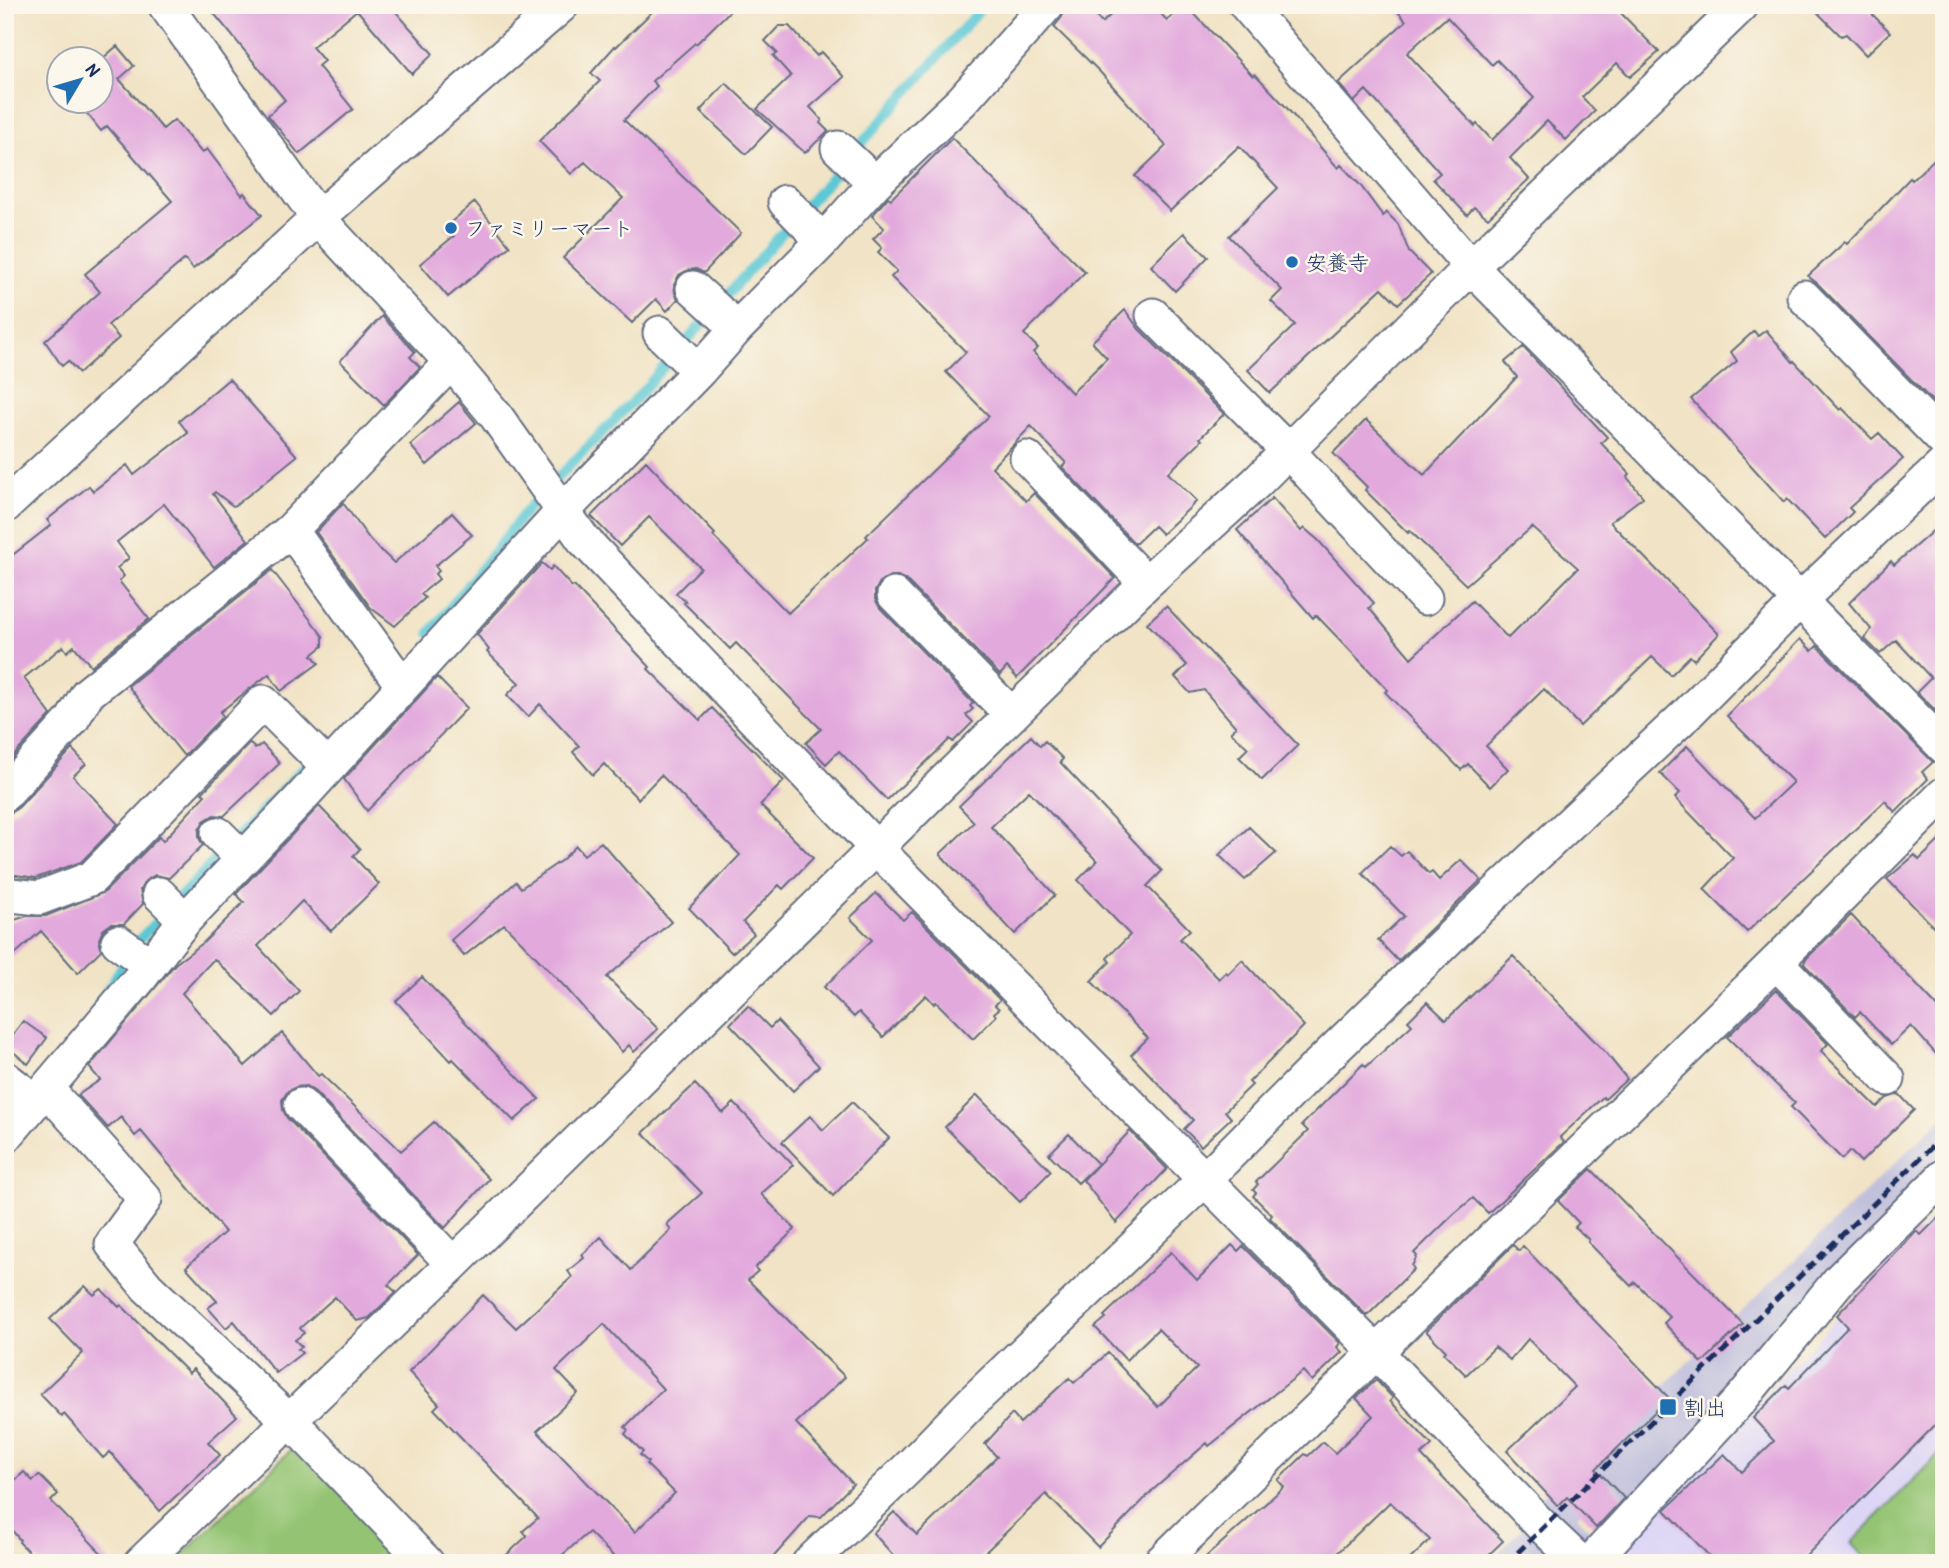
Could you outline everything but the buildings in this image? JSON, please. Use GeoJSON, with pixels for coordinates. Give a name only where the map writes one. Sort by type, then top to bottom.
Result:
{"type":"FeatureCollection","features":[{"type":"Feature","properties":{"kind":"street"},"geometry":{"type":"LineString","coordinates":[[165,5],[318,218],[451,362],[496,416],[583,539],[877,849],[1376,1352],[1543,1527],[1581,1563]]}},
{"type":"Feature","properties":{"kind":"street"},"geometry":{"type":"LineString","coordinates":[[5,506],[318,218],[562,5]]}},
{"type":"Feature","properties":{"kind":"street"},"geometry":{"type":"LineString","coordinates":[[5,1138],[25,1088],[150,965],[185,920],[243,859],[277,804],[316,756],[395,676],[553,497],[694,366],[871,179],[962,101],[1046,5]]}},
{"type":"Feature","properties":{"kind":"street"},"geometry":{"type":"LineString","coordinates":[[1246,5],[1471,267],[1944,747]]}},
{"type":"Feature","properties":{"kind":"street"},"geometry":{"type":"LineString","coordinates":[[141,1563],[453,1264],[1146,583],[1257,482],[1471,267],[1742,5]]}},
{"type":"Feature","properties":{"kind":"street"},"geometry":{"type":"LineString","coordinates":[[838,148],[871,179]]}},
{"type":"Feature","properties":{"kind":"street"},"geometry":{"type":"LineString","coordinates":[[785,202],[817,234]]}},
{"type":"Feature","properties":{"kind":"street"},"geometry":{"type":"LineString","coordinates":[[693,288],[732,323]]}},
{"type":"Feature","properties":{"kind":"street"},"geometry":{"type":"LineString","coordinates":[[1804,297],[1944,441]]}},
{"type":"Feature","properties":{"kind":"street"},"geometry":{"type":"LineString","coordinates":[[1153,315],[1287,450],[1425,598]]}},
{"type":"Feature","properties":{"kind":"street"},"geometry":{"type":"LineString","coordinates":[[660,333],[694,366]]}},
{"type":"Feature","properties":{"kind":"street"},"geometry":{"type":"LineString","coordinates":[[5,794],[72,720],[87,694],[291,530],[451,362]]}},
{"type":"Feature","properties":{"kind":"street"},"geometry":{"type":"LineString","coordinates":[[1027,458],[1146,583]]}},
{"type":"Feature","properties":{"kind":"street"},"geometry":{"type":"LineString","coordinates":[[809,1563],[971,1403],[1205,1180],[1314,1069],[1687,714],[1799,601],[1944,464]]}},
{"type":"Feature","properties":{"kind":"street"},"geometry":{"type":"LineString","coordinates":[[291,530],[395,676]]}},
{"type":"Feature","properties":{"kind":"street"},"geometry":{"type":"LineString","coordinates":[[894,595],[1012,715]]}},
{"type":"Feature","properties":{"kind":"street"},"geometry":{"type":"LineString","coordinates":[[5,892],[39,898],[92,878],[263,702],[316,756]]}},
{"type":"Feature","properties":{"kind":"street"},"geometry":{"type":"LineString","coordinates":[[1160,1563],[1776,962],[1944,794]]}},
{"type":"Feature","properties":{"kind":"street"},"geometry":{"type":"LineString","coordinates":[[218,834],[243,859]]}},
{"type":"Feature","properties":{"kind":"street"},"geometry":{"type":"LineString","coordinates":[[159,894],[185,920]]}},
{"type":"Feature","properties":{"kind":"street"},"geometry":{"type":"LineString","coordinates":[[118,942],[150,965]]}},
{"type":"Feature","properties":{"kind":"street"},"geometry":{"type":"LineString","coordinates":[[1776,962],[1888,1079]]}},
{"type":"Feature","properties":{"kind":"street"},"geometry":{"type":"LineString","coordinates":[[25,1088],[145,1199],[112,1244],[147,1287],[369,1500],[428,1563]]}},
{"type":"Feature","properties":{"kind":"street"},"geometry":{"type":"LineString","coordinates":[[301,1105],[453,1264]]}},
{"type":"Feature","properties":{"kind":"street"},"geometry":{"type":"LineString","coordinates":[[1609,1535],[1741,1398],[1840,1279],[1944,1176]]}},
{"type":"Feature","properties":{"kind":"shaded area"},"geometry":{"type":"Polygon","coordinates":[[[1944,1116],[1944,1160],[1893,1211],[1631,1504],[1611,1483],[1577,1516],[1597,1537],[1562,1563],[1487,1563],[1542,1509],[1536,1502],[1644,1398],[1648,1401],[1944,1116]]]}},
{"type":"Feature","properties":{"kind":"shaded area"},"geometry":{"type":"Polygon","coordinates":[[[1944,1205],[1944,1563],[1644,1563],[1624,1543],[1944,1205]]]}},
{"type":"Feature","properties":{"kind":"green space"},"geometry":{"type":"Polygon","coordinates":[[[295,1446],[411,1563],[174,1563],[295,1446]]]}},
{"type":"Feature","properties":{"kind":"green space"},"geometry":{"type":"Polygon","coordinates":[[[1944,1449],[1944,1563],[1869,1563],[1851,1543],[1944,1449]]]}},
{"type":"Feature","properties":{"kind":"waterway"},"geometry":{"type":"LineString","coordinates":[[430,633],[530,506],[638,396],[984,5]]}},
{"type":"Feature","properties":{"kind":"waterway"},"geometry":{"type":"LineString","coordinates":[[98,1006],[135,944],[312,759]]}},
{"type":"Feature","properties":{"kind":"railway"},"geometry":{"type":"LineString","coordinates":[[1507,1563],[1944,1135]]}},
{"type":"Feature","properties":{"kind":"place","name":"ファミリーマート"},"geometry":{"type":"Point","coordinates":[451,228]}},
{"type":"Feature","properties":{"kind":"place","name":"安養寺"},"geometry":{"type":"Point","coordinates":[1292,262]}},
{"type":"Feature","properties":{"kind":"place","name":"割出"},"geometry":{"type":"Point","coordinates":[1668,1407]}}]}
